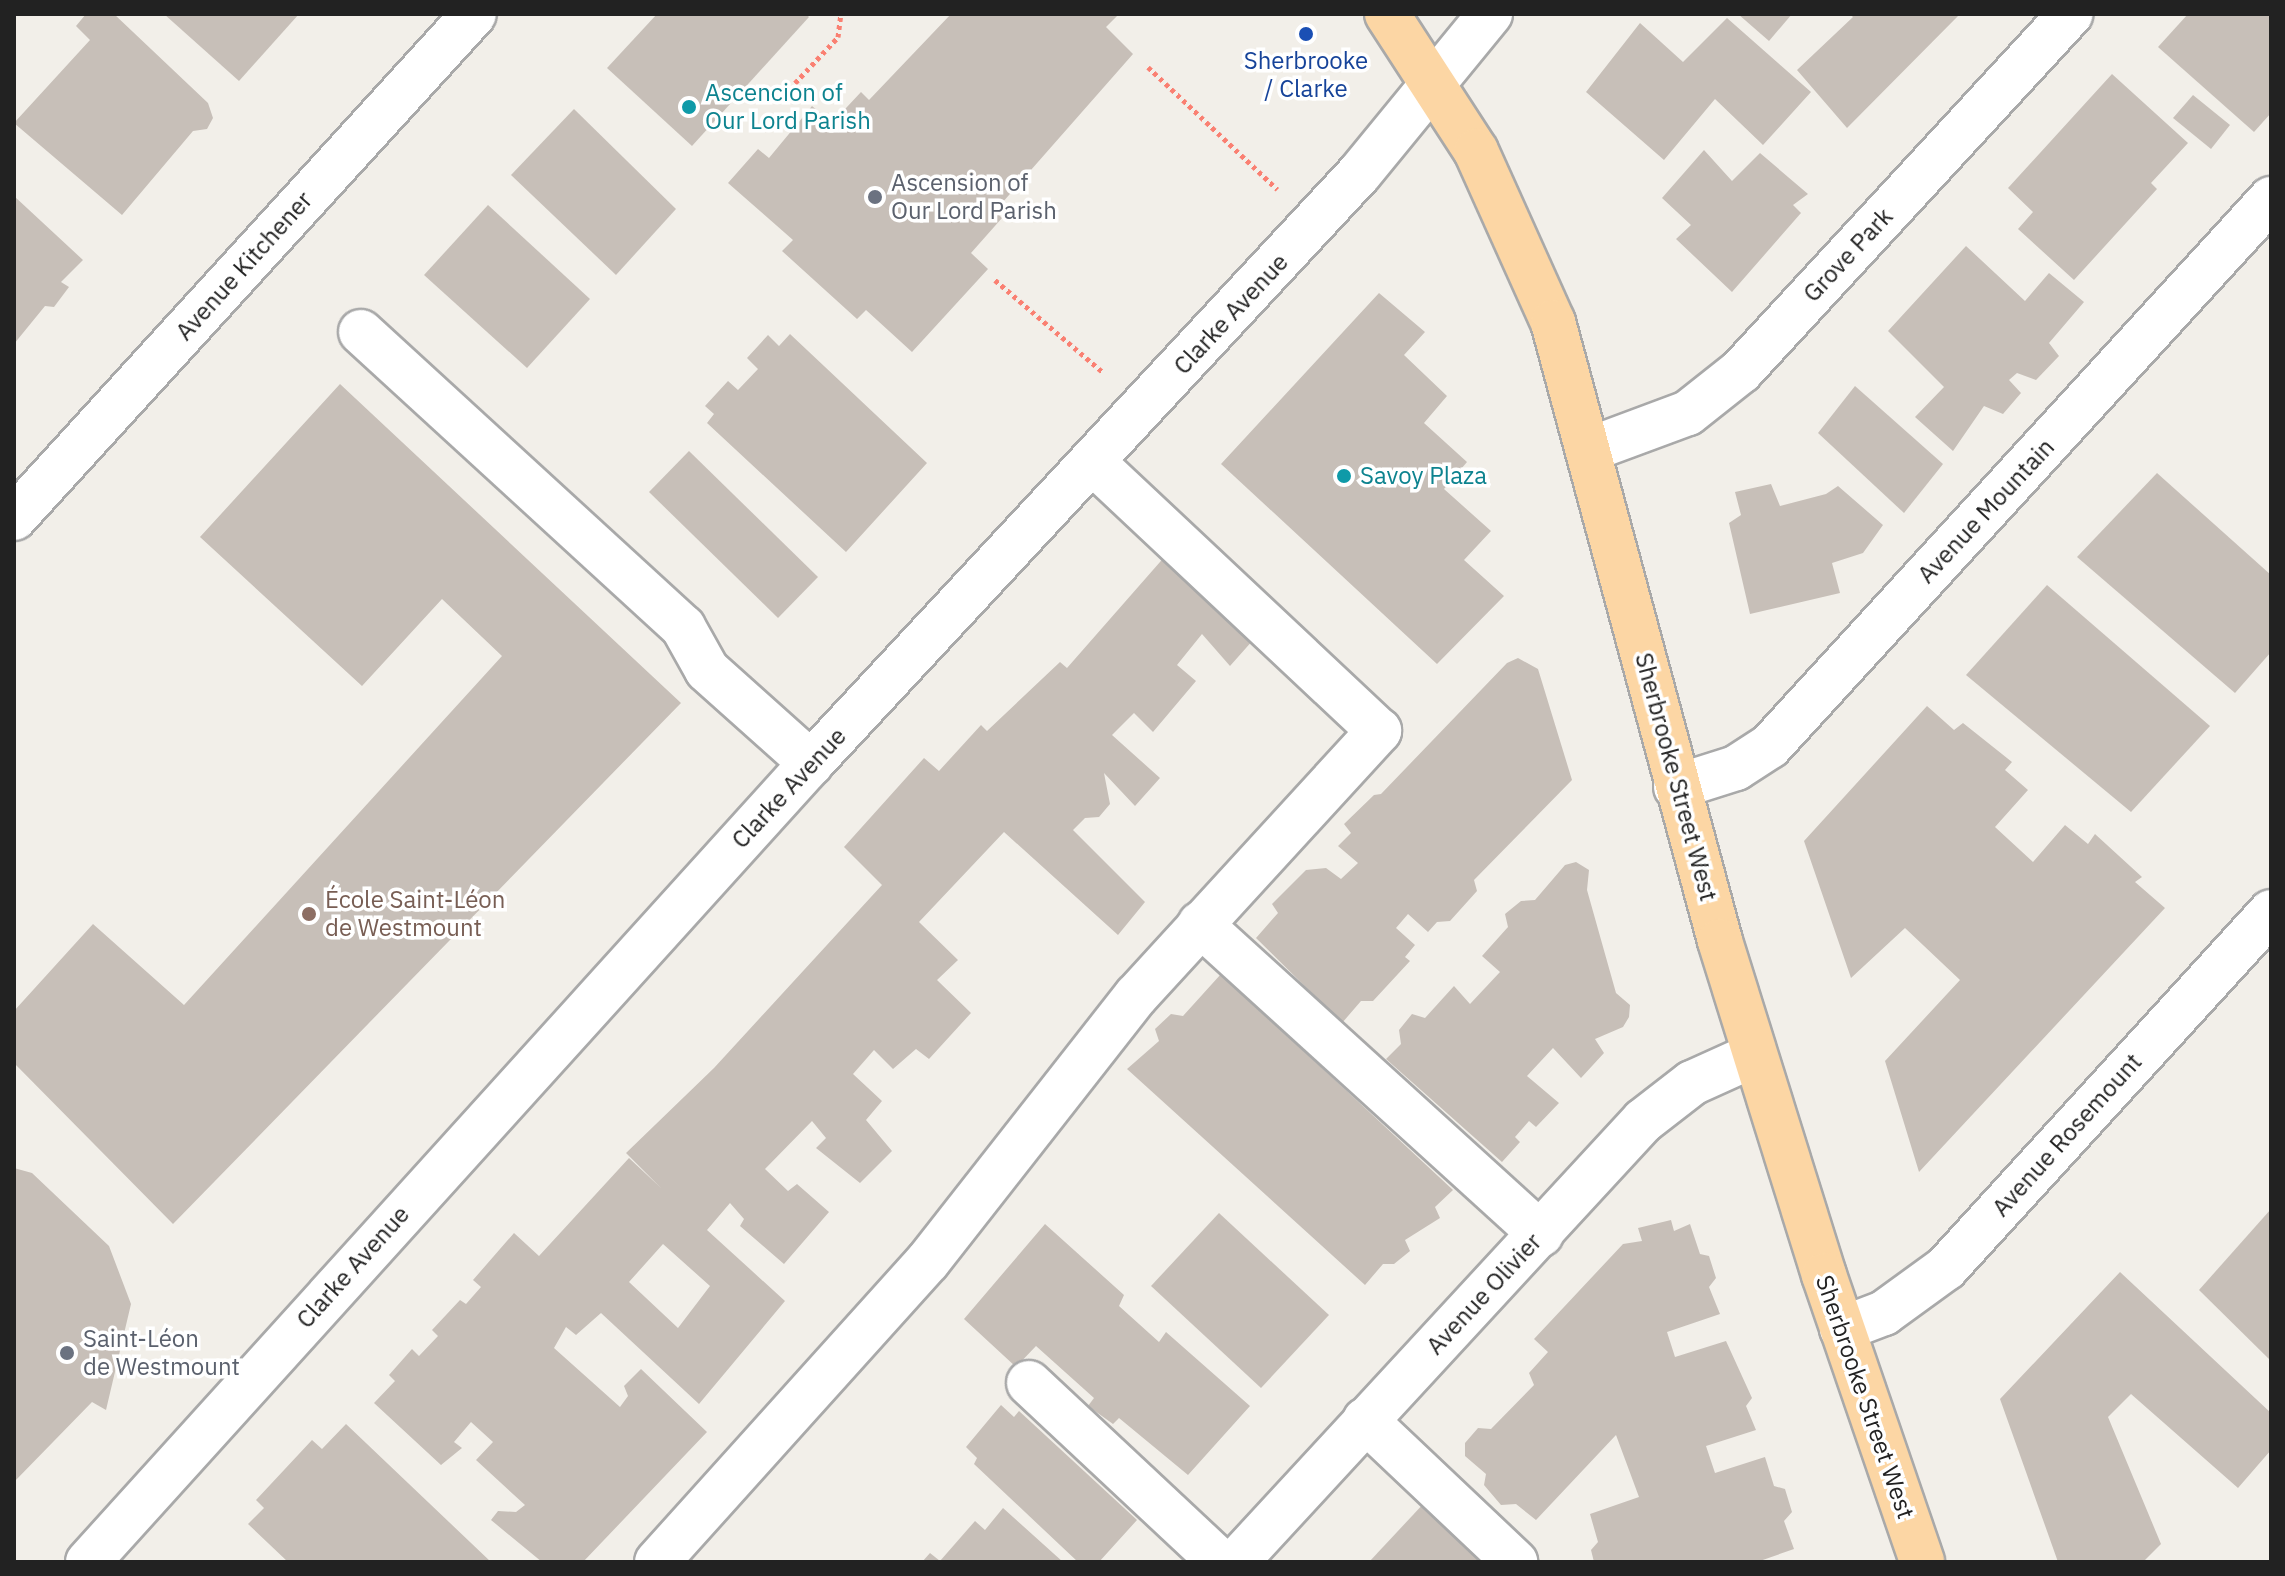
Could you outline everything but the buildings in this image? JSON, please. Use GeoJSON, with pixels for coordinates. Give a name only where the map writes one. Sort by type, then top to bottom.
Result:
{"type":"FeatureCollection","features":[{"type":"Feature","properties":{"kind":"main road","name":"Sherbrooke Street West"},"geometry":{"type":"LineString","coordinates":[[1387,14],[1435,82],[1482,164],[1542,293],[1591,449],[1676,787],[1754,1055],[1842,1329],[1922,1562]]}},
{"type":"Feature","properties":{"kind":"street","name":"Avenue Kitchener"},"geometry":{"type":"LineString","coordinates":[[14,518],[474,14]]}},
{"type":"Feature","properties":{"kind":"street","name":"Clarke Avenue"},"geometry":{"type":"LineString","coordinates":[[88,1562],[811,763],[1349,185],[1490,14]]}},
{"type":"Feature","properties":{"kind":"street","name":"Grove Park"},"geometry":{"type":"LineString","coordinates":[[1591,449],[1688,413],[1741,371],[2071,14]]}},
{"type":"Feature","properties":{"kind":"street","name":"Avenue Mountain"},"geometry":{"type":"LineString","coordinates":[[1676,787],[1736,768],[1770,746],[2271,199]]}},
{"type":"Feature","properties":{"kind":"street"},"geometry":{"type":"LineString","coordinates":[[361,332],[683,627],[707,670],[811,763]]}},
{"type":"Feature","properties":{"kind":"street"},"geometry":{"type":"LineString","coordinates":[[657,1562],[928,1261],[1136,996],[1379,731],[1093,462]]}},
{"type":"Feature","properties":{"kind":"street","name":"Avenue Rosemount"},"geometry":{"type":"LineString","coordinates":[[1842,1329],[1895,1307],[1946,1268],[2271,912]]}},
{"type":"Feature","properties":{"kind":"street"},"geometry":{"type":"LineString","coordinates":[[1200,924],[1541,1234]]}},
{"type":"Feature","properties":{"kind":"street","name":"Avenue Olivier"},"geometry":{"type":"LineString","coordinates":[[1236,1562],[1365,1420],[1667,1100],[1714,1071],[1754,1055]]}},
{"type":"Feature","properties":{"kind":"street"},"geometry":{"type":"LineString","coordinates":[[1029,1383],[1220,1562]]}},
{"type":"Feature","properties":{"kind":"street"},"geometry":{"type":"LineString","coordinates":[[1365,1420],[1515,1562]]}},
{"type":"Feature","properties":{"kind":"path"},"geometry":{"type":"LineString","coordinates":[[795,83],[838,37],[841,14]]}},
{"type":"Feature","properties":{"kind":"path"},"geometry":{"type":"LineString","coordinates":[[1148,67],[1277,189]]}},
{"type":"Feature","properties":{"kind":"path"},"geometry":{"type":"LineString","coordinates":[[995,280],[1107,376]]}},
{"type":"Feature","properties":{"kind":"place","name":"Sherbrooke / Clarke"},"geometry":{"type":"Point","coordinates":[1306,34]}},
{"type":"Feature","properties":{"kind":"place","name":"Ascencion of Our Lord Parish"},"geometry":{"type":"Point","coordinates":[689,107]}},
{"type":"Feature","properties":{"kind":"place","name":"Ascension of Our Lord Parish"},"geometry":{"type":"Point","coordinates":[875,197]}},
{"type":"Feature","properties":{"kind":"place","name":"Savoy Plaza"},"geometry":{"type":"Point","coordinates":[1344,476]}},
{"type":"Feature","properties":{"kind":"place","name":"École Saint-Léon de Westmount"},"geometry":{"type":"Point","coordinates":[309,914]}},
{"type":"Feature","properties":{"kind":"place","name":"Saint-Léon de Westmount"},"geometry":{"type":"Point","coordinates":[67,1353]}}]}
